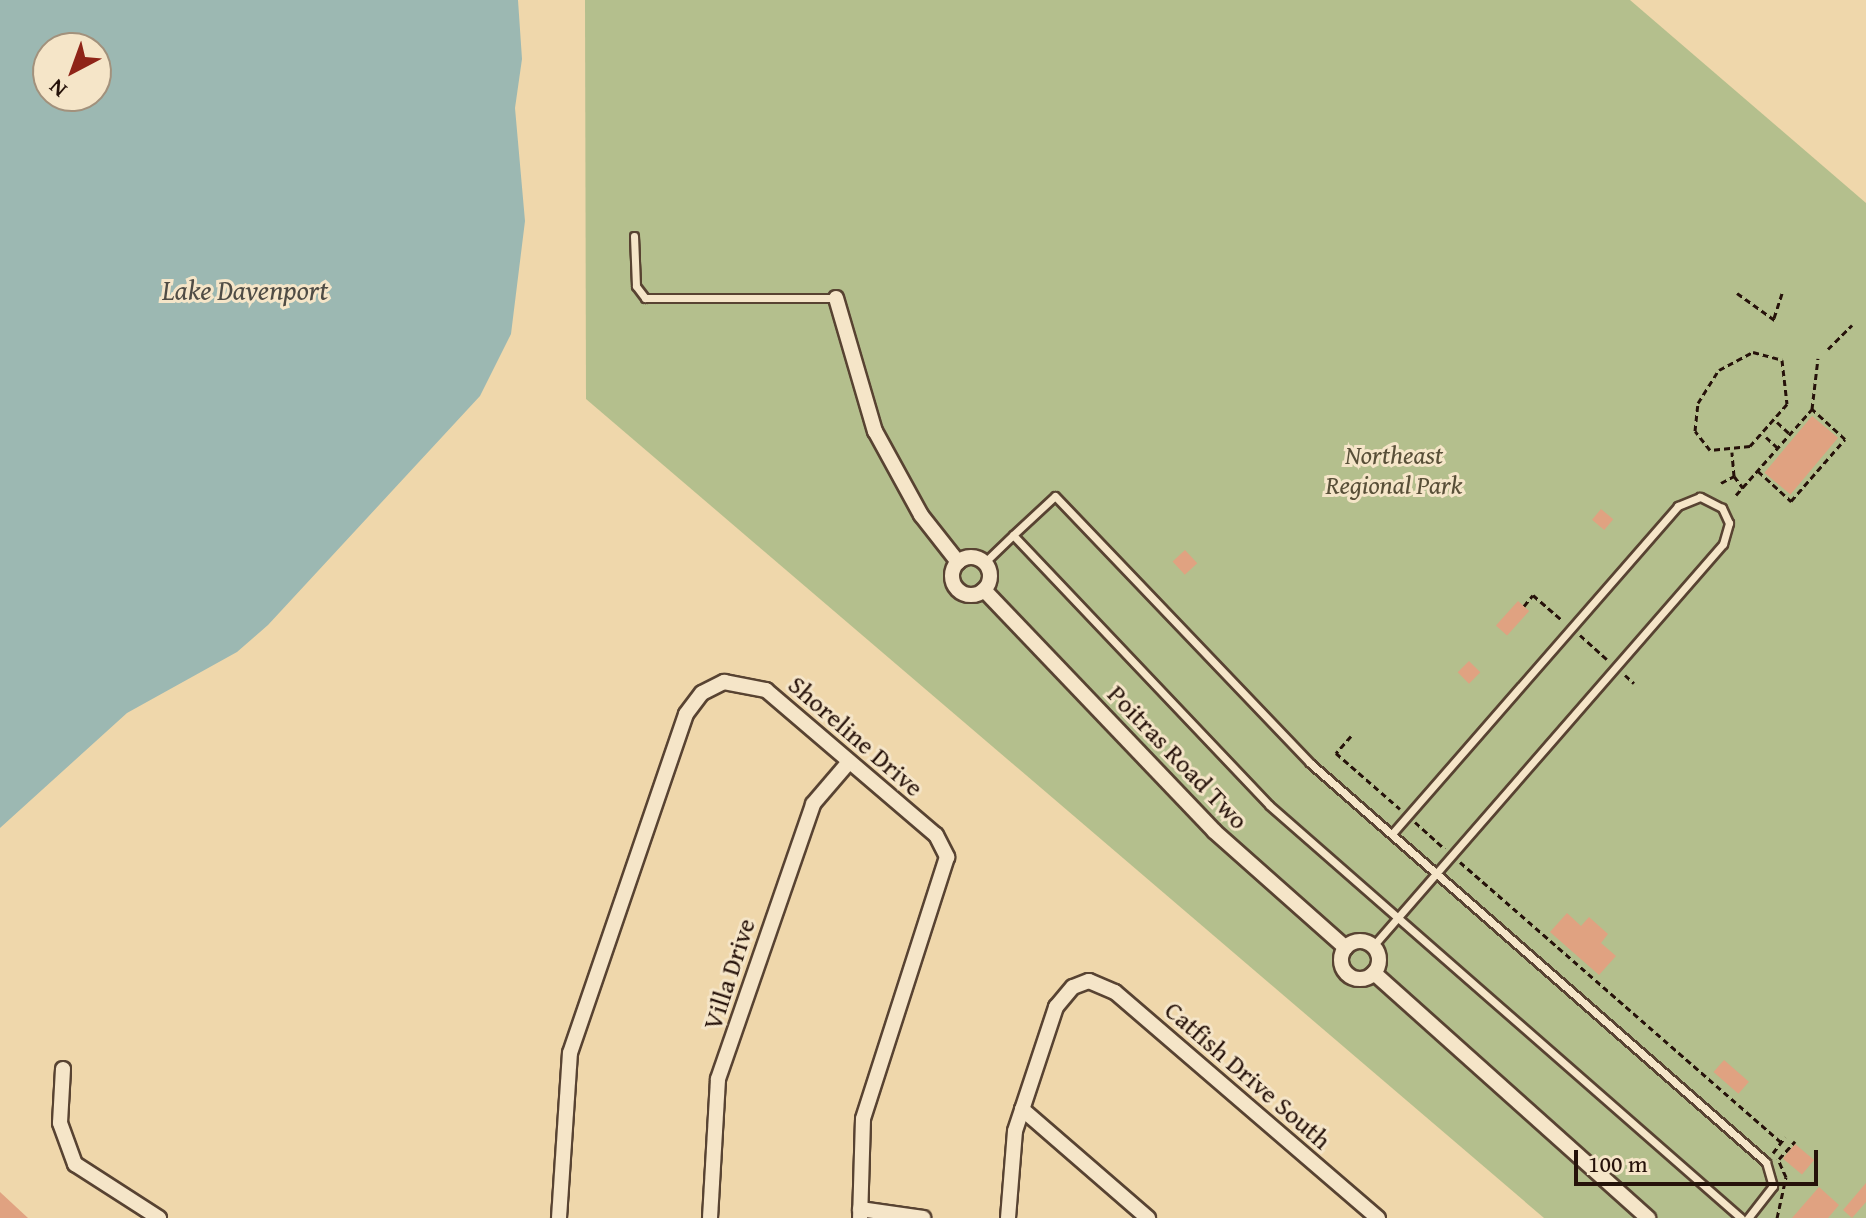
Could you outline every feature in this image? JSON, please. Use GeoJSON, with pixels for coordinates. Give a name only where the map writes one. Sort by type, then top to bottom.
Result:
{"type":"FeatureCollection","features":[{"type":"Feature","properties":{"kind":"street","name":"Poitras Road Two"},"geometry":{"type":"LineString","coordinates":[[836,298],[875,431],[921,515],[958,562],[958,589],[984,590],[1214,831],[1346,948],[1347,975],[1374,973],[1648,1218]]}},
{"type":"Feature","properties":{"kind":"street"},"geometry":{"type":"LineString","coordinates":[[958,562],[985,562],[990,581],[984,590]]}},
{"type":"Feature","properties":{"kind":"street","name":"Shoreline Drive"},"geometry":{"type":"LineString","coordinates":[[559,1218],[570,1053],[686,714],[713,688],[750,683],[936,835],[947,857],[863,1119],[860,1214]]}},
{"type":"Feature","properties":{"kind":"street","name":"Villa Drive"},"geometry":{"type":"LineString","coordinates":[[710,1218],[718,1079],[813,804],[849,762]]}},
{"type":"Feature","properties":{"kind":"street"},"geometry":{"type":"LineString","coordinates":[[1346,948],[1373,946],[1379,958],[1374,973]]}},
{"type":"Feature","properties":{"kind":"street","name":"Catfish Drive South"},"geometry":{"type":"LineString","coordinates":[[1022,1109],[1056,1007],[1081,983],[1115,992],[1378,1218]]}},
{"type":"Feature","properties":{"kind":"street"},"geometry":{"type":"LineString","coordinates":[[63,1069],[60,1123],[75,1164],[159,1218]]}},
{"type":"Feature","properties":{"kind":"street"},"geometry":{"type":"LineString","coordinates":[[1008,1218],[1022,1109]]}},
{"type":"Feature","properties":{"kind":"street"},"geometry":{"type":"LineString","coordinates":[[1022,1109],[1148,1218]]}},
{"type":"Feature","properties":{"kind":"street"},"geometry":{"type":"LineString","coordinates":[[860,1214],[923,1218]]}},
{"type":"Feature","properties":{"kind":"lane"},"geometry":{"type":"LineString","coordinates":[[634,236],[636,286],[645,298],[836,298]]}},
{"type":"Feature","properties":{"kind":"lane"},"geometry":{"type":"LineString","coordinates":[[985,562],[1055,496],[1310,763],[1766,1162],[1773,1186],[1748,1218]]}},
{"type":"Feature","properties":{"kind":"lane"},"geometry":{"type":"LineString","coordinates":[[1373,946],[1723,544],[1729,523],[1716,503],[1700,497],[1678,506],[1392,834]]}},
{"type":"Feature","properties":{"kind":"lane"},"geometry":{"type":"LineString","coordinates":[[1013,535],[1269,805],[1741,1218]]}},
{"type":"Feature","properties":{"kind":"path"},"geometry":{"type":"LineString","coordinates":[[1737,293],[1775,320],[1782,293]]}},
{"type":"Feature","properties":{"kind":"path"},"geometry":{"type":"LineString","coordinates":[[1828,349],[1852,325]]}},
{"type":"Feature","properties":{"kind":"path"},"geometry":{"type":"LineString","coordinates":[[1753,352],[1782,360],[1790,386],[1777,422],[1765,436],[1732,452],[1704,446],[1694,421],[1701,394],[1726,364],[1753,352]]}},
{"type":"Feature","properties":{"kind":"path"},"geometry":{"type":"LineString","coordinates":[[1736,495],[1812,409],[1818,358]]}},
{"type":"Feature","properties":{"kind":"path"},"geometry":{"type":"LineString","coordinates":[[1758,471],[1791,501],[1845,439],[1812,409]]}},
{"type":"Feature","properties":{"kind":"path"},"geometry":{"type":"LineString","coordinates":[[1777,422],[1790,434]]}},
{"type":"Feature","properties":{"kind":"path"},"geometry":{"type":"LineString","coordinates":[[1765,436],[1778,448]]}},
{"type":"Feature","properties":{"kind":"path"},"geometry":{"type":"LineString","coordinates":[[1732,452],[1734,476],[1743,488]]}},
{"type":"Feature","properties":{"kind":"path"},"geometry":{"type":"LineString","coordinates":[[1721,483],[1734,476]]}},
{"type":"Feature","properties":{"kind":"path"},"geometry":{"type":"LineString","coordinates":[[1351,736],[1336,753],[1781,1142]]}},
{"type":"Feature","properties":{"kind":"path"},"geometry":{"type":"LineString","coordinates":[[1779,1159],[1795,1141]]}},
{"type":"Feature","properties":{"kind":"green space","name":"Northeast Regional Park"},"geometry":{"type":"Polygon","coordinates":[[[585,0],[1630,0],[1866,203],[1866,1218],[1544,1218],[586,399],[585,0]]]}},
{"type":"Feature","properties":{"kind":"water","name":"Lake Davenport"},"geometry":{"type":"Polygon","coordinates":[[[0,0],[518,0],[522,59],[515,108],[525,221],[511,334],[480,396],[268,625],[237,652],[127,713],[0,828],[0,0]]]}},
{"type":"Feature","properties":{"kind":"building"},"geometry":{"type":"Polygon","coordinates":[[[1812,416],[1838,438],[1790,495],[1764,473],[1812,416]]]}},
{"type":"Feature","properties":{"kind":"building"},"geometry":{"type":"Polygon","coordinates":[[[1601,509],[1613,519],[1604,530],[1592,520],[1601,509]]]}},
{"type":"Feature","properties":{"kind":"building"},"geometry":{"type":"Polygon","coordinates":[[[1185,550],[1197,563],[1185,575],[1173,562],[1185,550]]]}},
{"type":"Feature","properties":{"kind":"building"},"geometry":{"type":"Polygon","coordinates":[[[1518,601],[1529,611],[1507,636],[1496,626],[1518,601]]]}},
{"type":"Feature","properties":{"kind":"building"},"geometry":{"type":"Polygon","coordinates":[[[1469,661],[1480,672],[1469,684],[1458,672],[1469,661]]]}},
{"type":"Feature","properties":{"kind":"building"},"geometry":{"type":"Polygon","coordinates":[[[1567,913],[1581,926],[1589,917],[1608,934],[1601,943],[1616,956],[1599,975],[1550,932],[1567,913]]]}},
{"type":"Feature","properties":{"kind":"building"},"geometry":{"type":"Polygon","coordinates":[[[1724,1060],[1749,1082],[1738,1094],[1714,1072],[1724,1060]]]}},
{"type":"Feature","properties":{"kind":"building"},"geometry":{"type":"Polygon","coordinates":[[[1795,1144],[1814,1160],[1802,1175],[1783,1159],[1795,1144]]]}},
{"type":"Feature","properties":{"kind":"building"},"geometry":{"type":"Polygon","coordinates":[[[1866,1183],[1866,1202],[1852,1218],[1843,1210],[1866,1183]]]}},
{"type":"Feature","properties":{"kind":"building"},"geometry":{"type":"Polygon","coordinates":[[[1819,1187],[1839,1205],[1828,1218],[1792,1218],[1819,1187]]]}},
{"type":"Feature","properties":{"kind":"building"},"geometry":{"type":"Polygon","coordinates":[[[0,1192],[28,1218],[0,1218],[0,1192]]]}}]}
